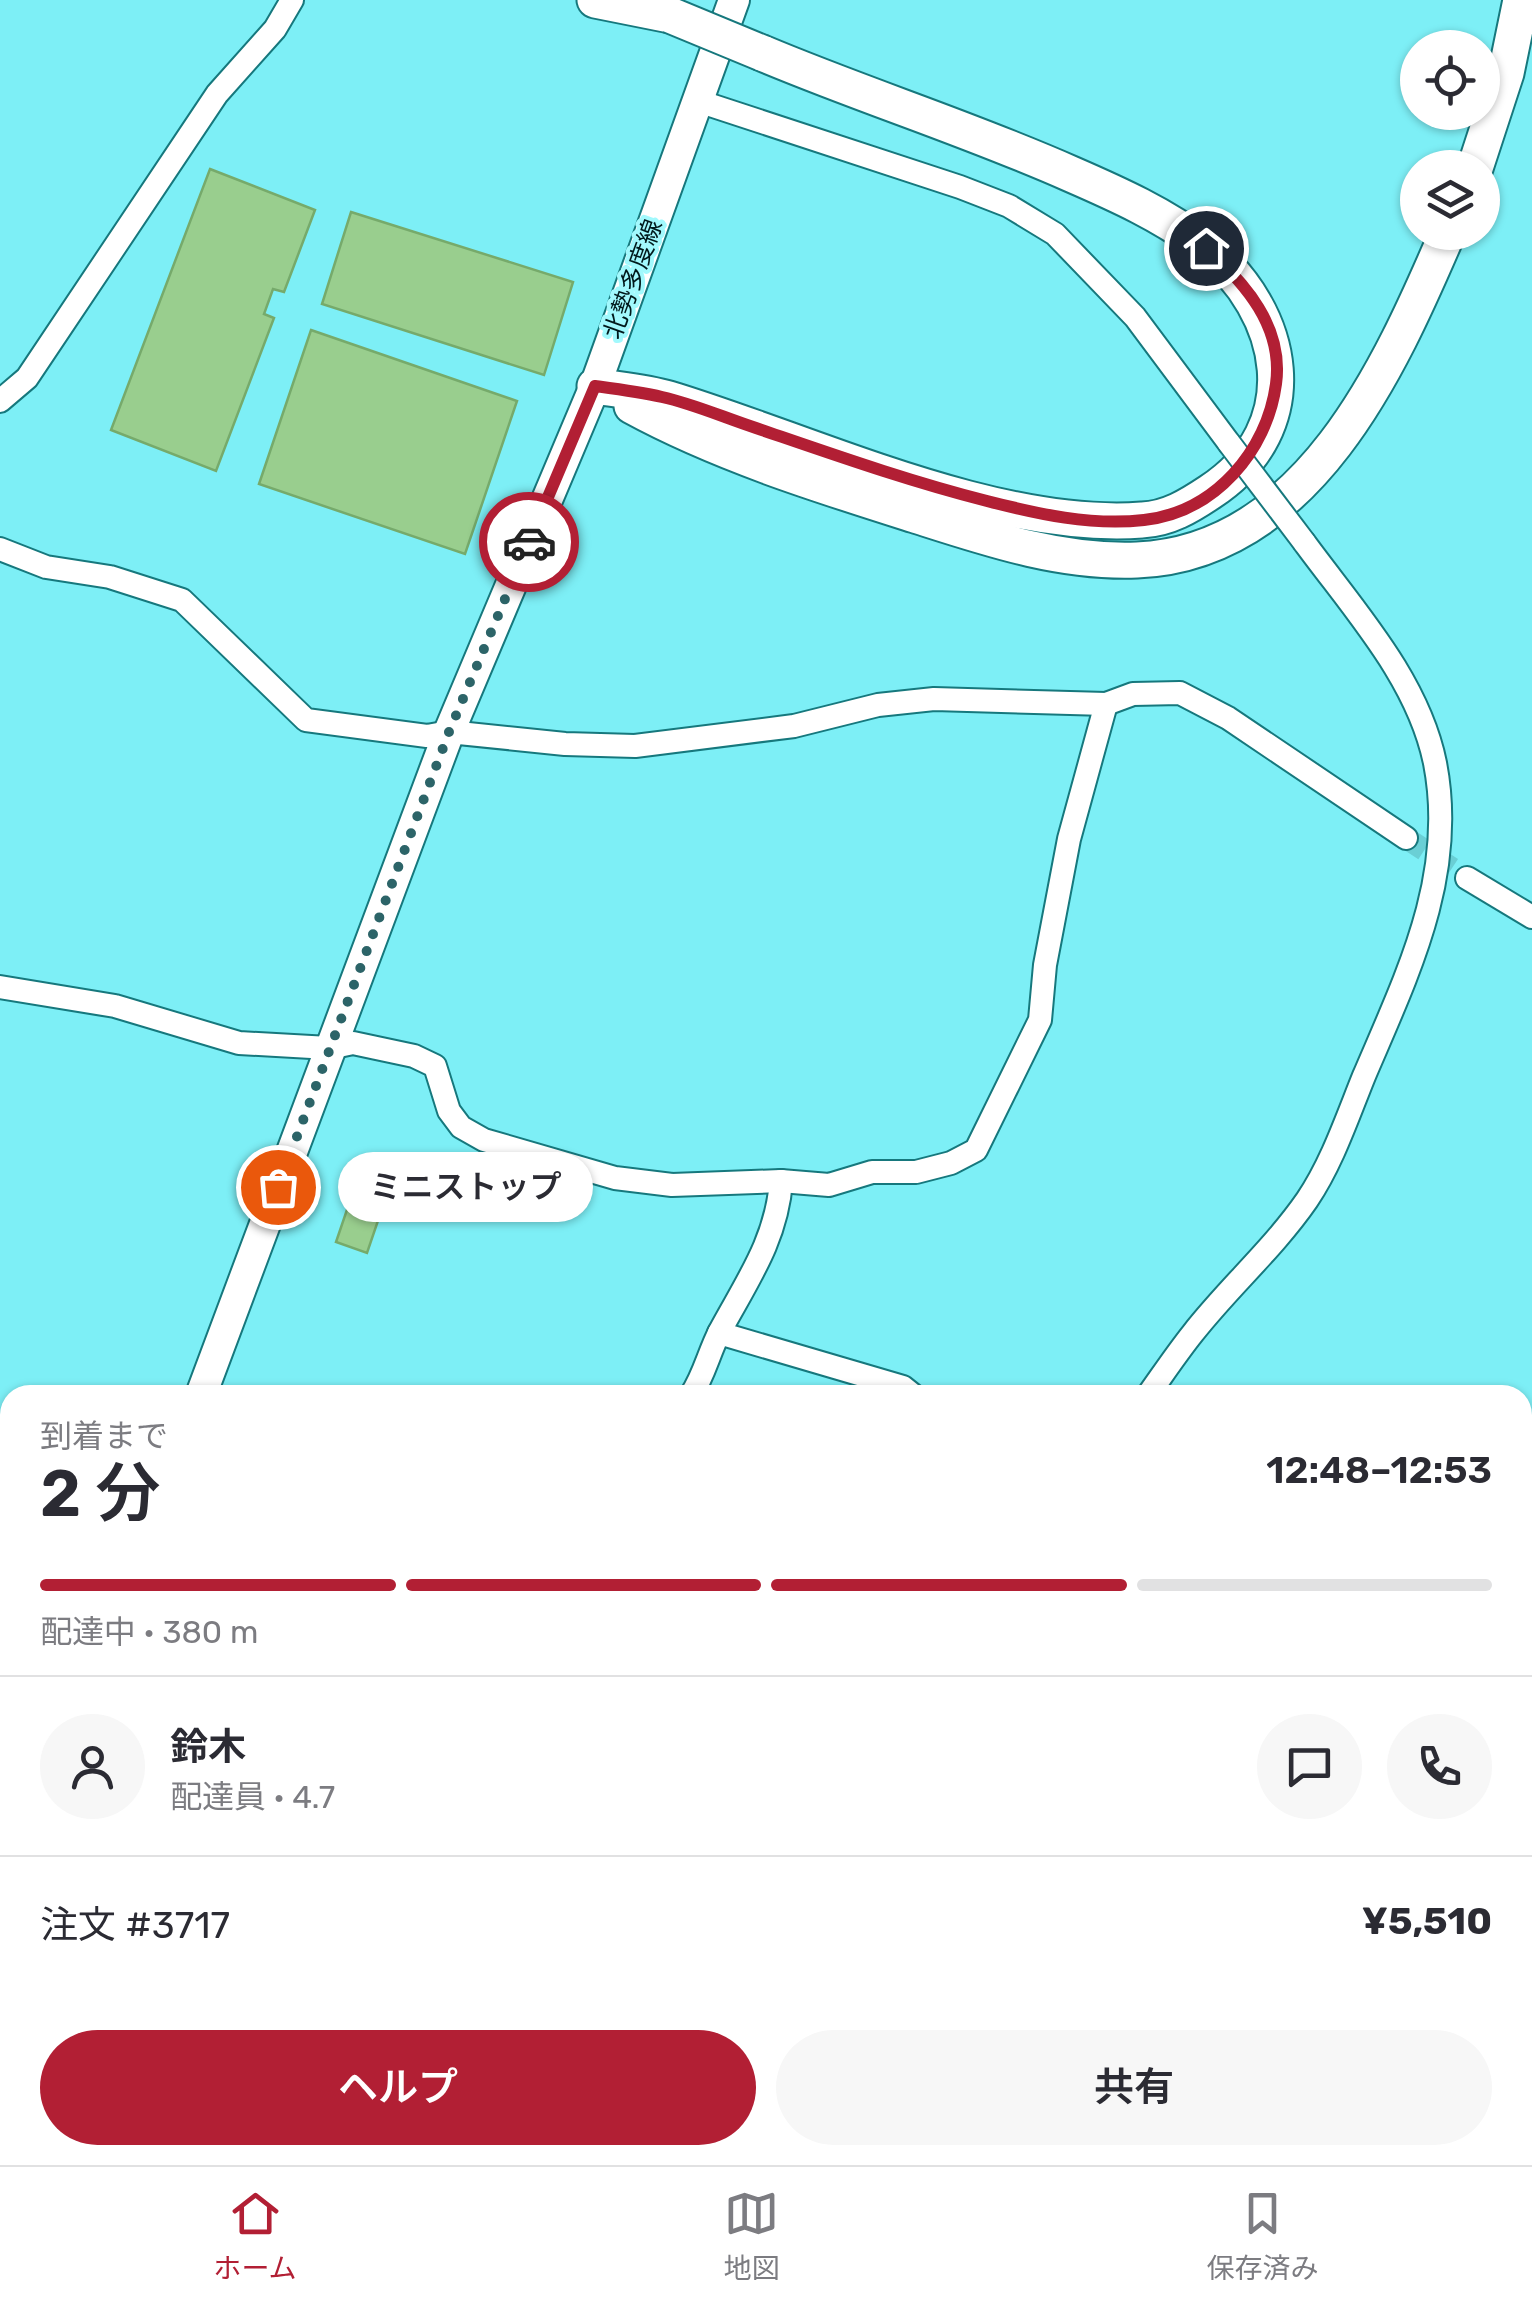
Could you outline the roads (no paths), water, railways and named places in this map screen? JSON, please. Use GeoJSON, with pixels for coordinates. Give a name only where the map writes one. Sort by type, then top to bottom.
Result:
{"type":"FeatureCollection","features":[{"type":"Feature","properties":{"kind":"highway"},"geometry":{"type":"LineString","coordinates":[[595,0],[670,15],[1024,153],[1144,208],[1206,248],[1251,294],[1266,320],[1277,375],[1265,430],[1251,454],[1224,483],[1181,512],[1146,520],[1096,521],[1033,512],[966,496],[665,397],[595,386]]}},
{"type":"Feature","properties":{"kind":"highway"},"geometry":{"type":"LineString","coordinates":[[1480,150],[1514,45],[1521,0]]}},
{"type":"Feature","properties":{"kind":"highway"},"geometry":{"type":"LineString","coordinates":[[595,386],[658,420],[835,490],[1039,552],[1138,560],[1176,554],[1220,540],[1262,518],[1295,492],[1354,417],[1439,250]]}},
{"type":"Feature","properties":{"kind":"main road","name":"北勢多度線"},"geometry":{"type":"LineString","coordinates":[[205,1385],[449,732],[595,386],[734,0]]}},
{"type":"Feature","properties":{"kind":"street"},"geometry":{"type":"LineString","coordinates":[[0,402],[27,378],[217,94],[296,3]]}},
{"type":"Feature","properties":{"kind":"street"},"geometry":{"type":"LineString","coordinates":[[698,101],[960,187],[1009,206],[1055,234],[1135,316],[1393,664],[1416,708],[1434,761],[1440,812],[1438,869],[1416,953],[1332,1153],[1309,1197],[1275,1243],[1194,1332],[1155,1385]]}},
{"type":"Feature","properties":{"kind":"street"},"geometry":{"type":"LineString","coordinates":[[0,549],[46,567],[110,577],[182,600],[306,720],[427,736],[449,732],[564,744],[635,746],[794,726],[878,705],[934,698],[1106,704],[1133,694],[1180,693],[1228,718],[1406,838]]}},
{"type":"Feature","properties":{"kind":"street"},"geometry":{"type":"LineString","coordinates":[[0,987],[115,1006],[239,1043],[329,1048],[353,1043],[414,1056],[436,1066],[448,1111],[484,1140],[615,1178],[672,1185],[781,1181],[829,1186],[872,1172],[916,1172],[951,1163],[976,1150],[1040,1020],[1045,966],[1069,839],[1106,704]]}},
{"type":"Feature","properties":{"kind":"street"},"geometry":{"type":"LineString","coordinates":[[1467,878],[1532,917]]}},
{"type":"Feature","properties":{"kind":"street"},"geometry":{"type":"LineString","coordinates":[[695,1385],[765,1254],[780,1202],[781,1181]]}},
{"type":"Feature","properties":{"kind":"street"},"geometry":{"type":"LineString","coordinates":[[719,1334],[896,1385]]}},
{"type":"Feature","properties":{"kind":"tunnel"},"geometry":{"type":"LineString","coordinates":[[1406,838],[1467,878]]}},
{"type":"Feature","properties":{"kind":"place","name":"ミニストップ"},"geometry":{"type":"Point","coordinates":[278,1187]}}]}
